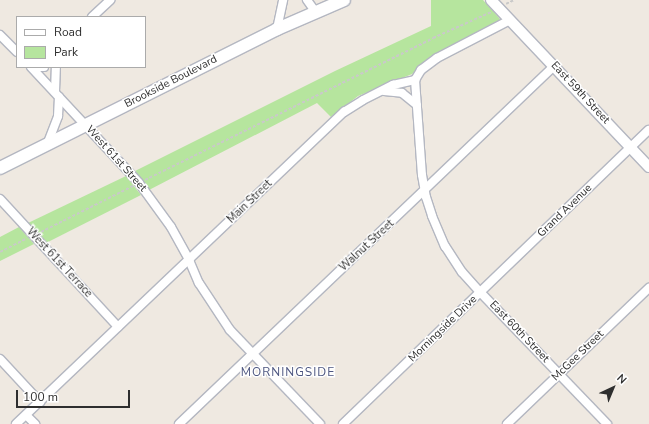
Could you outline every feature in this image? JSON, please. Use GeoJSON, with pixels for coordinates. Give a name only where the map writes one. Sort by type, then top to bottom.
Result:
{"type":"FeatureCollection","features":[{"type":"Feature","properties":{"kind":"main road","name":"Brookside Boulevard"},"geometry":{"type":"LineString","coordinates":[[0,168],[278,29],[315,11],[344,0]]}},
{"type":"Feature","properties":{"kind":"street"},"geometry":{"type":"LineString","coordinates":[[93,16],[110,0]]}},
{"type":"Feature","properties":{"kind":"street"},"geometry":{"type":"LineString","coordinates":[[278,29],[283,0]]}},
{"type":"Feature","properties":{"kind":"street"},"geometry":{"type":"LineString","coordinates":[[307,0],[315,11]]}},
{"type":"Feature","properties":{"kind":"street","name":"East 59th Street"},"geometry":{"type":"LineString","coordinates":[[491,0],[649,167]]}},
{"type":"Feature","properties":{"kind":"street"},"geometry":{"type":"LineString","coordinates":[[415,80],[421,70],[437,58],[510,20]]}},
{"type":"Feature","properties":{"kind":"street"},"geometry":{"type":"LineString","coordinates":[[0,35],[16,51]]}},
{"type":"Feature","properties":{"kind":"street","name":"Walnut Street"},"geometry":{"type":"LineString","coordinates":[[179,424],[554,66]]}},
{"type":"Feature","properties":{"kind":"street","name":"West 61st Street"},"geometry":{"type":"LineString","coordinates":[[33,68],[139,183],[171,227],[189,260],[198,283],[230,330],[320,424]]}},
{"type":"Feature","properties":{"kind":"street"},"geometry":{"type":"LineString","coordinates":[[47,145],[58,116],[56,68]]}},
{"type":"Feature","properties":{"kind":"street","name":"Main Street"},"geometry":{"type":"LineString","coordinates":[[16,424],[344,112],[363,100],[401,82],[415,80]]}},
{"type":"Feature","properties":{"kind":"street","name":"Morningside Drive"},"geometry":{"type":"LineString","coordinates":[[343,424],[481,293],[462,272],[445,246],[432,216],[422,175],[415,80]]}},
{"type":"Feature","properties":{"kind":"street"},"geometry":{"type":"LineString","coordinates":[[383,91],[402,93],[417,105]]}},
{"type":"Feature","properties":{"kind":"street","name":"Grand Avenue"},"geometry":{"type":"LineString","coordinates":[[481,293],[649,130]]}},
{"type":"Feature","properties":{"kind":"street","name":"West 61st Terrace"},"geometry":{"type":"LineString","coordinates":[[0,199],[118,327]]}},
{"type":"Feature","properties":{"kind":"street","name":"McGee Street"},"geometry":{"type":"LineString","coordinates":[[507,424],[649,288]]}},
{"type":"Feature","properties":{"kind":"street","name":"East 60th Street"},"geometry":{"type":"LineString","coordinates":[[481,293],[607,424]]}},
{"type":"Feature","properties":{"kind":"street"},"geometry":{"type":"LineString","coordinates":[[0,359],[40,402]]}},
{"type":"Feature","properties":{"kind":"street"},"geometry":{"type":"LineString","coordinates":[[26,415],[35,424]]}},
{"type":"Feature","properties":{"kind":"path"},"geometry":{"type":"LineString","coordinates":[[0,252],[433,38],[514,0]]}},
{"type":"Feature","properties":{"kind":"green space"},"geometry":{"type":"Polygon","coordinates":[[[431,0],[483,0],[500,19],[498,22],[438,53],[412,74],[358,96],[331,117],[317,103],[149,190],[133,172],[335,71],[431,26],[431,0]]]}},
{"type":"Feature","properties":{"kind":"green space"},"geometry":{"type":"Polygon","coordinates":[[[126,176],[141,195],[46,243],[28,223],[126,176]]]}},
{"type":"Feature","properties":{"kind":"green space"},"geometry":{"type":"Polygon","coordinates":[[[19,227],[34,244],[0,261],[0,237],[19,227]]]}},
{"type":"Feature","properties":{"kind":"district","name":"MORNINGSIDE"},"geometry":{"type":"Point","coordinates":[288,373]}}]}
